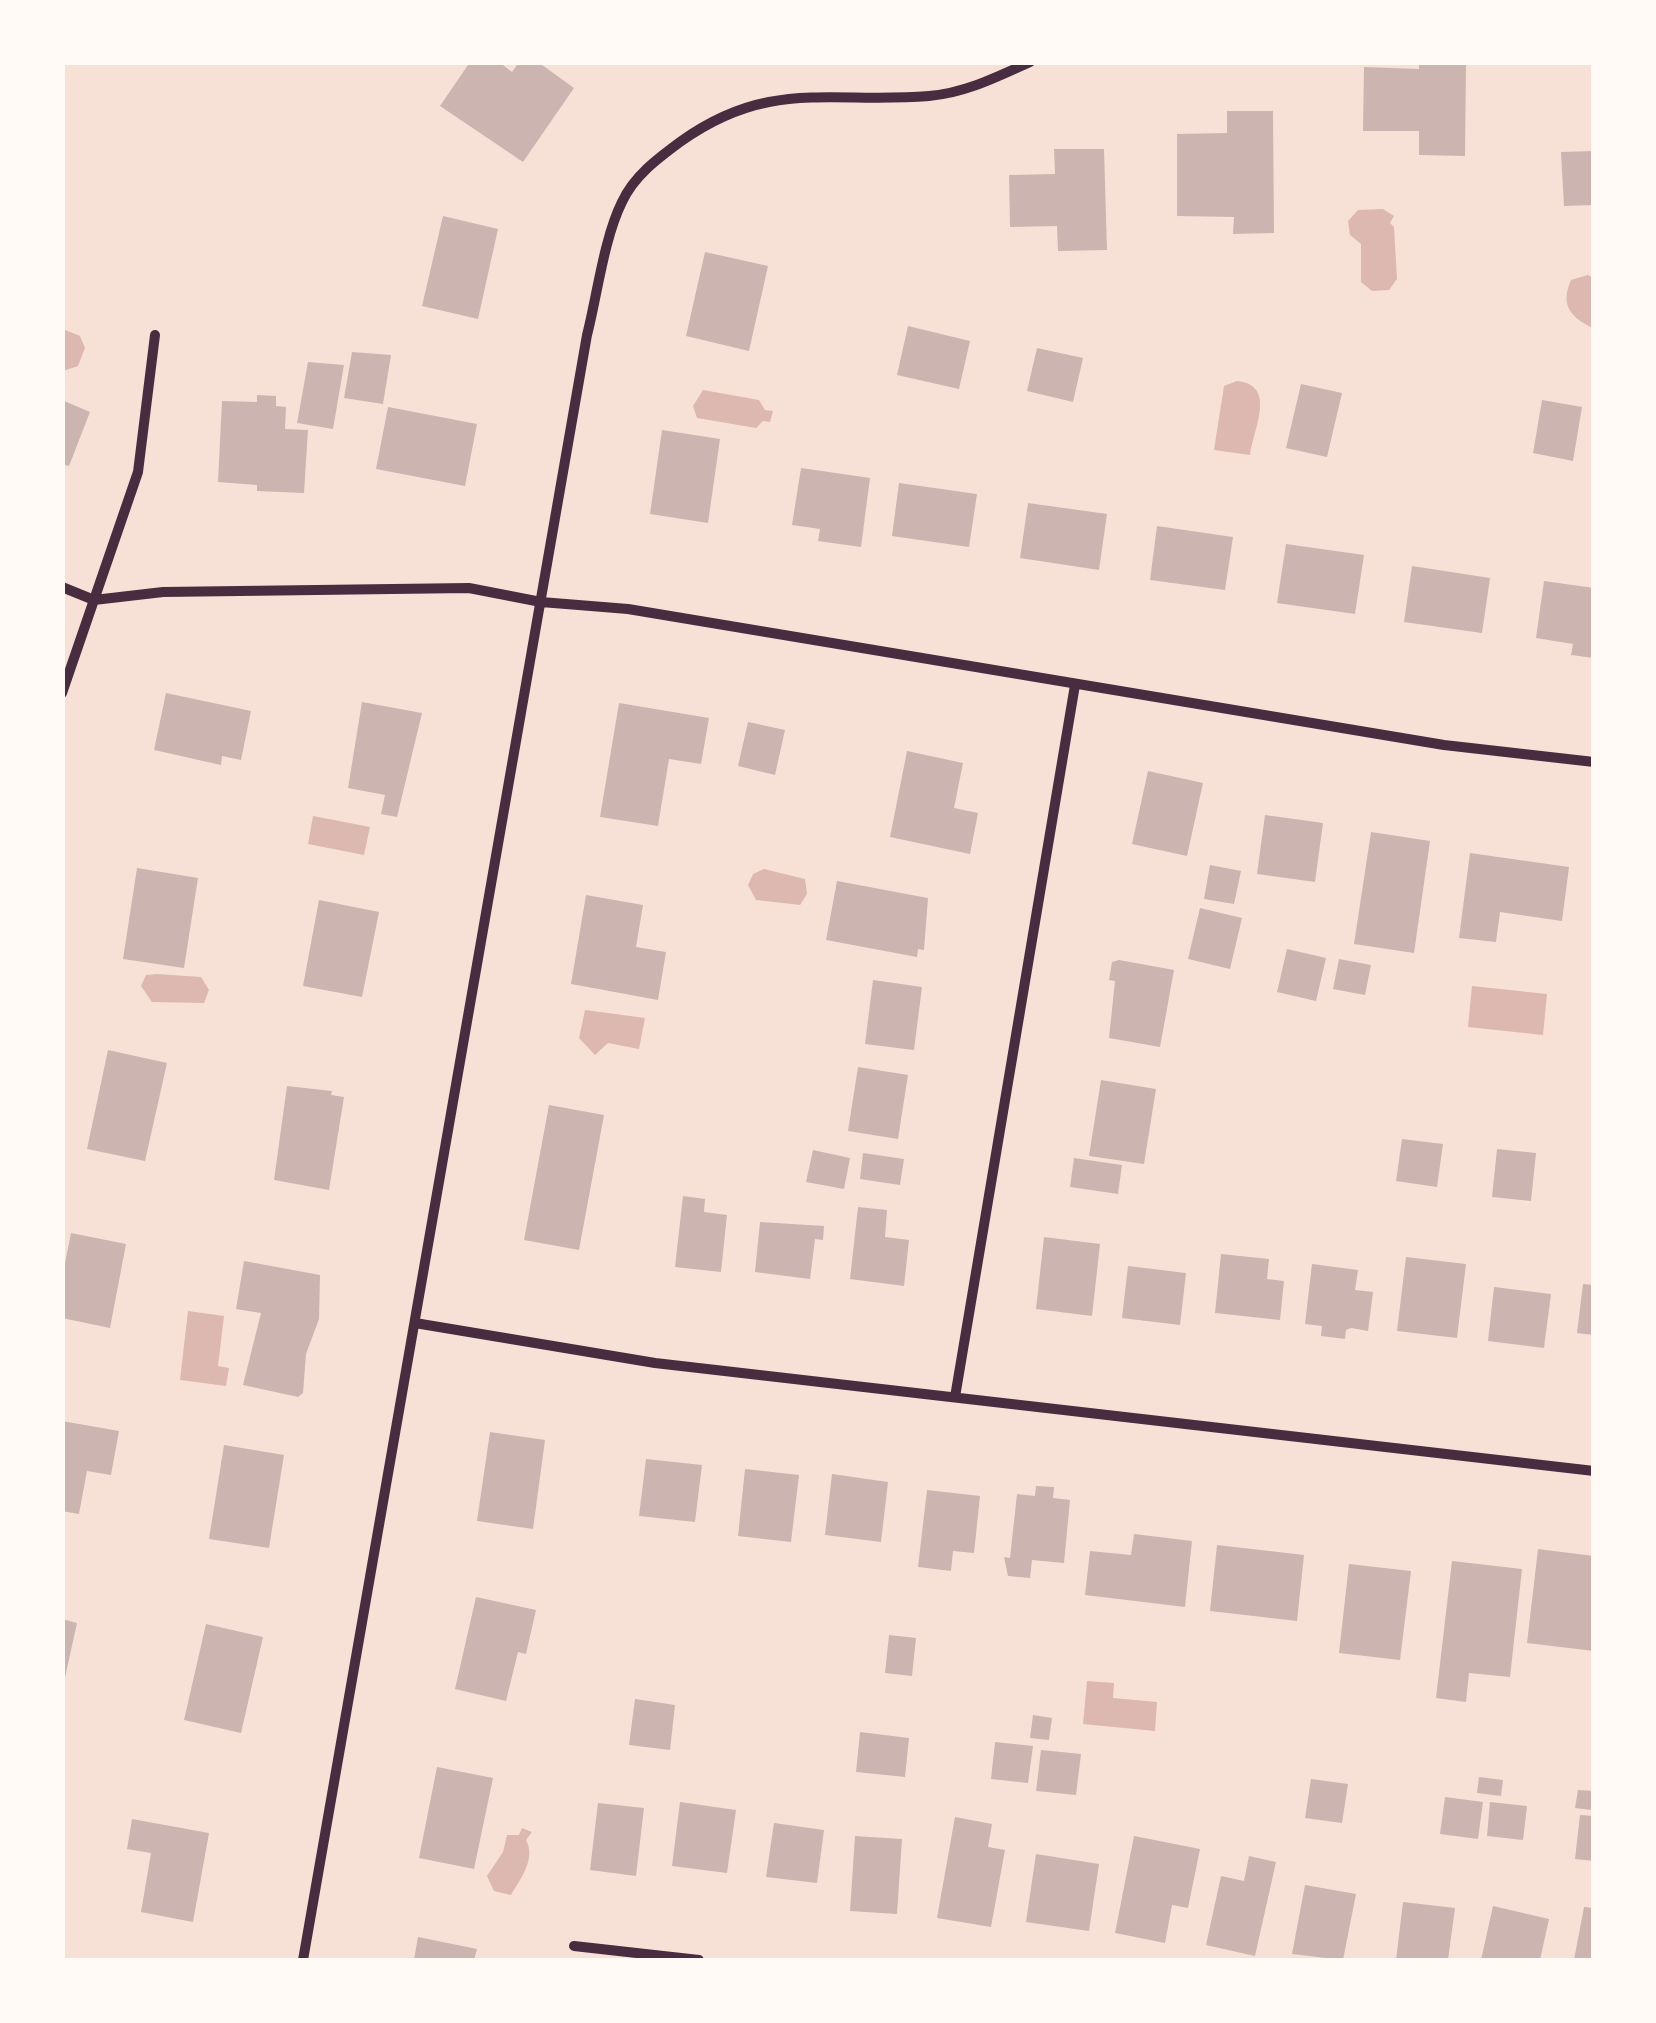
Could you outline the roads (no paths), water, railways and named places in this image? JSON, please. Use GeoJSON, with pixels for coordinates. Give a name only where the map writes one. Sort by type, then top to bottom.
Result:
{"type":"FeatureCollection","features":[{"type":"Feature","properties":{"kind":"street"},"geometry":{"type":"LineString","coordinates":[[302,1960],[587,335],[622,202],[650,164],[708,122],[758,103],[803,94],[928,96],[966,90],[1030,62]]}},
{"type":"Feature","properties":{"kind":"street"},"geometry":{"type":"LineString","coordinates":[[62,693],[138,472],[156,334]]}},
{"type":"Feature","properties":{"kind":"street"},"geometry":{"type":"LineString","coordinates":[[62,587],[94,600],[163,592],[469,588],[540,602],[628,609],[1444,745],[1594,762]]}},
{"type":"Feature","properties":{"kind":"street"},"geometry":{"type":"LineString","coordinates":[[954,1397],[1075,685]]}},
{"type":"Feature","properties":{"kind":"street"},"geometry":{"type":"LineString","coordinates":[[415,1323],[655,1363],[1594,1471]]}},
{"type":"Feature","properties":{"kind":"street"},"geometry":{"type":"LineString","coordinates":[[574,1946],[699,1960]]}}]}
